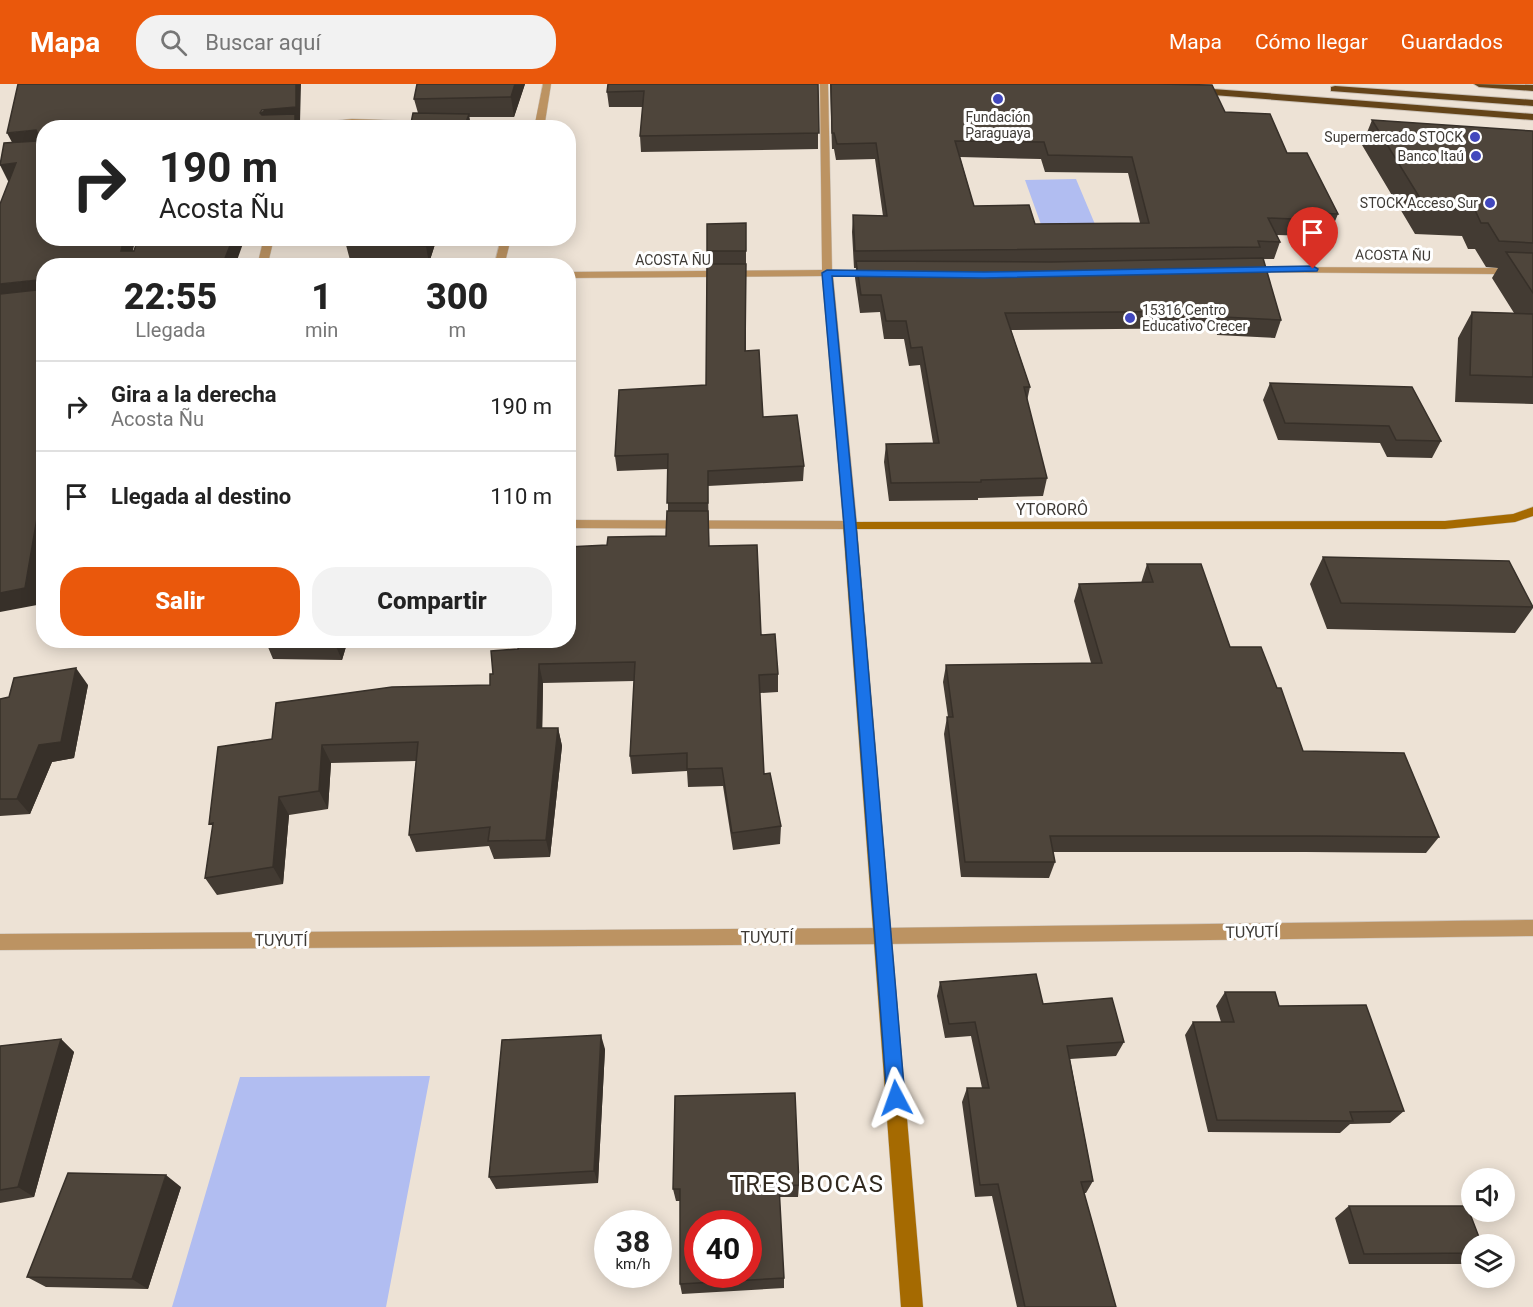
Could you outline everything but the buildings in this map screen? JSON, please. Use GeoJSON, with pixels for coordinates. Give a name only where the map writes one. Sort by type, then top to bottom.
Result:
{"type":"FeatureCollection","features":[{"type":"Feature","properties":{"kind":"highway"},"geometry":{"type":"LineString","coordinates":[[1154,84],[1213,92],[1533,117]]}},
{"type":"Feature","properties":{"kind":"highway"},"geometry":{"type":"LineString","coordinates":[[1479,84],[1533,88]]}},
{"type":"Feature","properties":{"kind":"highway"},"geometry":{"type":"LineString","coordinates":[[1318,87],[1533,103]]}},
{"type":"Feature","properties":{"kind":"street"},"geometry":{"type":"LineString","coordinates":[[540,120],[547,84]]}},
{"type":"Feature","properties":{"kind":"street"},"geometry":{"type":"LineString","coordinates":[[824,84],[827,273],[884,936],[912,1307]]}},
{"type":"Feature","properties":{"kind":"street","name":"ACOSTA ÑU"},"geometry":{"type":"LineString","coordinates":[[1232,270],[1493,271],[1533,274]]}},
{"type":"Feature","properties":{"kind":"street","name":"ACOSTA ÑU"},"geometry":{"type":"LineString","coordinates":[[576,274],[708,276],[883,274]]}},
{"type":"Feature","properties":{"kind":"street","name":"YTORORÔ"},"geometry":{"type":"LineString","coordinates":[[576,524],[1445,525],[1515,518],[1533,511]]}},
{"type":"Feature","properties":{"kind":"street","name":"TUYUTÍ"},"geometry":{"type":"LineString","coordinates":[[0,942],[884,936],[1533,928]]}},
{"type":"Feature","properties":{"kind":"shaded area"},"geometry":{"type":"Polygon","coordinates":[[[1076,179],[1097,229],[1043,230],[1025,180],[1076,179]]]}},
{"type":"Feature","properties":{"kind":"shaded area"},"geometry":{"type":"Polygon","coordinates":[[[430,1076],[386,1307],[172,1307],[240,1077],[430,1076]]]}},
{"type":"Feature","properties":{"kind":"place","name":"Fundación Paraguaya"},"geometry":{"type":"Point","coordinates":[998,99]}},
{"type":"Feature","properties":{"kind":"place","name":"Supermercado STOCK"},"geometry":{"type":"Point","coordinates":[1475,137]}},
{"type":"Feature","properties":{"kind":"place","name":"Banco Itaú"},"geometry":{"type":"Point","coordinates":[1476,156]}},
{"type":"Feature","properties":{"kind":"place","name":"STOCK Acceso Sur"},"geometry":{"type":"Point","coordinates":[1490,203]}},
{"type":"Feature","properties":{"kind":"place","name":"15316 Centro Educativo Crecer"},"geometry":{"type":"Point","coordinates":[1130,318]}},
{"type":"Feature","properties":{"kind":"district","name":"TRES BOCAS"},"geometry":{"type":"Point","coordinates":[807,1184]}},
{"type":"Feature","properties":{"kind":"route"},"geometry":{"type":"LineString","coordinates":[[896,1098],[850,525],[827,273],[984,275],[1313,269]]}}]}
